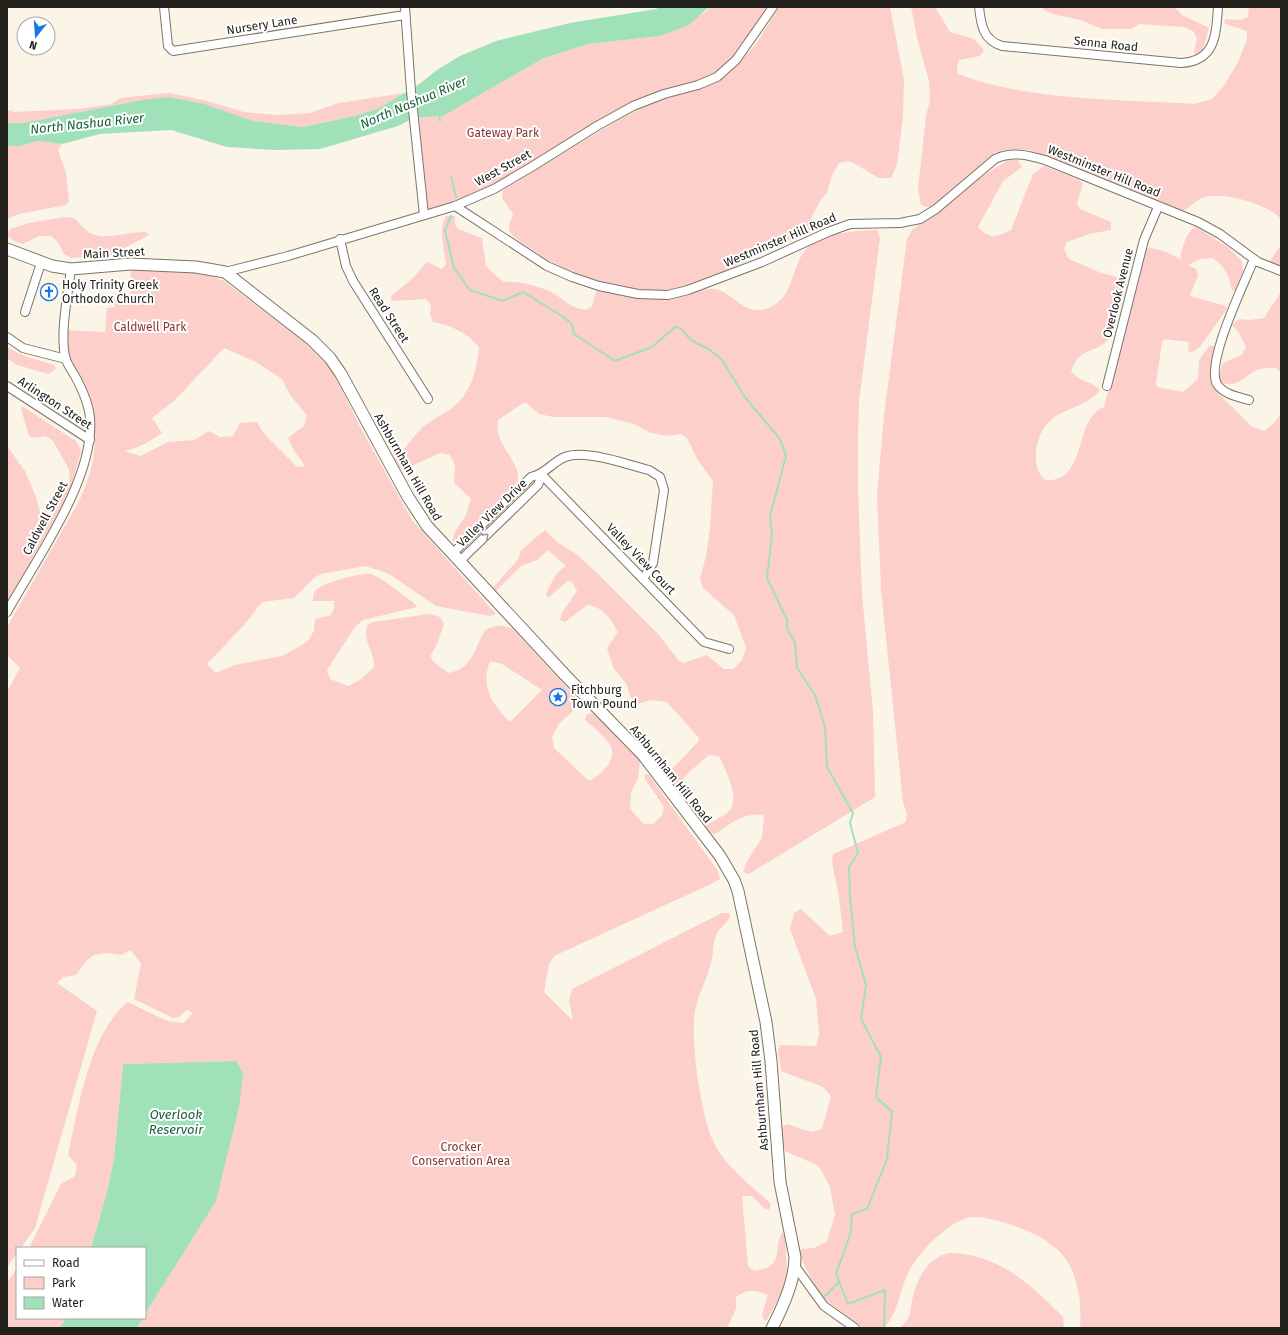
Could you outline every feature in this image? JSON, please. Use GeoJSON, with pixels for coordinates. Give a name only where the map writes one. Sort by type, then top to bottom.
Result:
{"type":"FeatureCollection","features":[{"type":"Feature","properties":{"kind":"street","name":"Nursery Lane"},"geometry":{"type":"LineString","coordinates":[[164,7],[168,46],[170,51],[405,11]]}},
{"type":"Feature","properties":{"kind":"street","name":"West Street"},"geometry":{"type":"LineString","coordinates":[[226,272],[288,256],[340,239],[455,206],[500,185],[633,106],[664,94],[698,85],[717,77],[736,60],[773,7]]}},
{"type":"Feature","properties":{"kind":"street","name":"Senna Road"},"geometry":{"type":"LineString","coordinates":[[979,7],[984,32],[993,42],[1002,46],[1181,63],[1199,60],[1209,50],[1218,7]]}},
{"type":"Feature","properties":{"kind":"street"},"geometry":{"type":"LineString","coordinates":[[405,11],[414,127],[424,215]]}},
{"type":"Feature","properties":{"kind":"street","name":"Westminster Hill Road"},"geometry":{"type":"LineString","coordinates":[[455,206],[554,270],[599,286],[638,294],[659,296],[678,293],[762,262],[828,232],[850,224],[900,223],[920,219],[936,209],[989,163],[1005,155],[1025,155],[1045,160],[1214,230],[1254,259],[1281,271]]}},
{"type":"Feature","properties":{"kind":"street","name":"Overlook Avenue"},"geometry":{"type":"LineString","coordinates":[[1107,386],[1144,240],[1158,207]]}},
{"type":"Feature","properties":{"kind":"street","name":"Read Street"},"geometry":{"type":"LineString","coordinates":[[340,239],[346,266],[353,281],[428,399]]}},
{"type":"Feature","properties":{"kind":"street","name":"Main Street"},"geometry":{"type":"LineString","coordinates":[[7,249],[41,263],[71,269],[131,264],[196,267],[226,272]]}},
{"type":"Feature","properties":{"kind":"street"},"geometry":{"type":"LineString","coordinates":[[1249,400],[1234,396],[1220,388],[1215,381],[1215,370],[1223,333],[1254,259]]}},
{"type":"Feature","properties":{"kind":"street"},"geometry":{"type":"LineString","coordinates":[[26,312],[41,263]]}},
{"type":"Feature","properties":{"kind":"street","name":"Caldwell Street"},"geometry":{"type":"LineString","coordinates":[[7,612],[73,495],[85,462],[90,440],[90,417],[88,404],[80,384],[66,359],[64,322],[71,269]]}},
{"type":"Feature","properties":{"kind":"street","name":"Ashburnham Hill Road"},"geometry":{"type":"LineString","coordinates":[[226,272],[312,340],[330,358],[341,374],[419,515],[432,533],[643,755],[720,856],[734,880],[742,905],[766,1022],[772,1060],[780,1182],[795,1257],[795,1266],[787,1293],[772,1328]]}},
{"type":"Feature","properties":{"kind":"street"},"geometry":{"type":"LineString","coordinates":[[7,337],[23,348],[66,359]]}},
{"type":"Feature","properties":{"kind":"street","name":"Arlington Street"},"geometry":{"type":"LineString","coordinates":[[7,386],[90,440]]}},
{"type":"Feature","properties":{"kind":"street","name":"Valley View Drive"},"geometry":{"type":"LineString","coordinates":[[455,558],[456,550],[531,477],[542,475],[562,459],[580,455],[650,470],[660,477],[663,482],[663,494],[654,563],[643,579]]}},
{"type":"Feature","properties":{"kind":"street","name":"Valley View Court"},"geometry":{"type":"LineString","coordinates":[[542,475],[704,642],[729,650]]}},
{"type":"Feature","properties":{"kind":"street"},"geometry":{"type":"LineString","coordinates":[[795,1266],[824,1306],[855,1328]]}},
{"type":"Feature","properties":{"kind":"green space","name":"Gateway Park"},"geometry":{"type":"Polygon","coordinates":[[[709,7],[773,7],[736,60],[717,77],[633,106],[494,189],[424,215],[414,118],[443,116],[544,58],[589,44],[660,36],[706,12],[709,7]]]}},
{"type":"Feature","properties":{"kind":"green space"},"geometry":{"type":"Polygon","coordinates":[[[779,7],[890,7],[904,79],[903,116],[897,165],[891,178],[879,178],[850,161],[839,163],[832,175],[827,193],[821,200],[811,218],[812,225],[809,231],[704,281],[679,290],[644,292],[605,284],[585,277],[550,261],[512,235],[509,227],[513,214],[502,198],[503,190],[625,116],[656,101],[694,91],[716,83],[736,66],[756,44],[779,7]]]}},
{"type":"Feature","properties":{"kind":"green space"},"geometry":{"type":"Polygon","coordinates":[[[911,7],[935,7],[950,32],[974,39],[984,50],[980,56],[959,60],[957,67],[958,74],[985,83],[1043,94],[1194,104],[1212,99],[1223,87],[1237,64],[1247,40],[1247,31],[1224,23],[1225,19],[1241,20],[1248,17],[1249,7],[1281,7],[1281,219],[1275,213],[1266,208],[1244,200],[1221,196],[1202,198],[1182,211],[1031,150],[1010,149],[995,152],[956,189],[931,207],[921,205],[918,188],[926,116],[930,100],[929,81],[917,38],[911,7]]]}},
{"type":"Feature","properties":{"kind":"green space"},"geometry":{"type":"Polygon","coordinates":[[[1042,7],[1175,7],[1182,15],[1209,28],[1203,49],[1196,54],[1194,53],[1197,38],[1193,31],[1184,27],[1139,24],[1131,29],[1102,29],[1081,20],[1056,15],[1044,10],[1042,7]]]}},
{"type":"Feature","properties":{"kind":"green space"},"geometry":{"type":"Polygon","coordinates":[[[169,93],[207,101],[244,112],[276,115],[310,113],[339,103],[404,93],[379,108],[355,116],[301,127],[253,121],[205,104],[142,100],[23,123],[7,123],[7,111],[12,110],[13,112],[77,109],[112,104],[120,98],[169,93]]]}},
{"type":"Feature","properties":{"kind":"green space"},"geometry":{"type":"Polygon","coordinates":[[[38,141],[62,144],[58,150],[66,173],[69,201],[66,205],[19,214],[7,219],[7,146],[19,146],[38,141]]]}},
{"type":"Feature","properties":{"kind":"green space"},"geometry":{"type":"Polygon","coordinates":[[[1008,160],[1018,160],[1022,167],[1003,181],[978,227],[990,236],[997,236],[1011,230],[1033,174],[1044,166],[1079,180],[1083,184],[1077,204],[1080,209],[1111,222],[1111,230],[1089,234],[1067,242],[1064,249],[1069,259],[1101,273],[1125,279],[1126,285],[1116,322],[1109,339],[1078,358],[1071,372],[1078,378],[1100,390],[1090,400],[1052,419],[1047,423],[1040,434],[1036,461],[1038,471],[1045,480],[1059,478],[1068,472],[1074,462],[1083,436],[1094,413],[1104,407],[1145,248],[1164,251],[1181,260],[1183,247],[1187,236],[1196,227],[1228,247],[1242,261],[1243,271],[1236,291],[1232,291],[1230,281],[1226,273],[1221,265],[1213,258],[1200,259],[1188,265],[1196,269],[1198,275],[1190,296],[1226,306],[1227,309],[1199,348],[1192,352],[1188,351],[1189,342],[1164,339],[1162,342],[1156,383],[1157,387],[1183,392],[1198,379],[1199,360],[1209,346],[1215,346],[1212,382],[1217,392],[1251,426],[1264,431],[1275,422],[1281,414],[1281,1328],[1080,1328],[1080,1308],[1075,1277],[1071,1268],[1059,1251],[1045,1240],[1018,1227],[984,1218],[974,1217],[959,1221],[950,1226],[925,1249],[908,1273],[896,1309],[884,1328],[863,1328],[828,1302],[815,1287],[799,1254],[801,1249],[814,1248],[827,1241],[835,1215],[830,1187],[819,1166],[783,1150],[781,1128],[787,1124],[811,1132],[822,1129],[831,1096],[823,1087],[781,1071],[778,1051],[780,1045],[816,1046],[819,1035],[816,999],[790,929],[794,913],[801,909],[830,936],[843,932],[839,897],[832,862],[833,854],[906,822],[907,814],[903,802],[881,590],[877,495],[884,415],[907,239],[913,229],[937,212],[972,183],[1008,160]]]}},
{"type":"Feature","properties":{"kind":"green space"},"geometry":{"type":"Polygon","coordinates":[[[446,216],[455,216],[455,224],[458,229],[482,238],[486,266],[503,282],[521,283],[539,287],[551,292],[575,307],[586,310],[592,306],[596,292],[600,290],[659,299],[679,297],[709,289],[714,289],[727,294],[751,309],[766,309],[775,305],[782,298],[791,282],[802,255],[813,243],[840,233],[877,230],[880,238],[859,401],[858,437],[858,490],[862,594],[873,712],[875,797],[749,874],[743,872],[747,861],[762,838],[764,815],[749,815],[738,819],[715,834],[707,832],[705,826],[730,810],[733,804],[730,783],[719,756],[709,755],[686,775],[679,788],[671,781],[669,772],[698,742],[699,738],[667,702],[652,700],[636,704],[630,696],[626,683],[614,669],[607,648],[618,632],[606,614],[597,608],[587,605],[565,622],[560,620],[562,613],[577,591],[572,582],[568,581],[548,598],[546,594],[562,568],[566,566],[548,550],[537,560],[521,566],[495,592],[492,589],[519,558],[521,550],[545,530],[557,542],[576,554],[598,574],[659,635],[678,660],[683,663],[707,655],[724,669],[733,669],[742,660],[746,648],[734,615],[703,588],[700,579],[706,556],[710,529],[713,481],[697,459],[687,438],[680,434],[668,436],[651,433],[634,424],[606,417],[553,417],[539,414],[525,402],[498,420],[499,437],[512,459],[518,474],[518,482],[457,542],[452,541],[454,534],[466,515],[471,499],[454,483],[455,465],[450,455],[440,453],[403,470],[395,465],[392,459],[404,449],[423,427],[458,403],[464,396],[472,381],[477,364],[479,347],[458,330],[433,322],[430,314],[431,305],[426,299],[391,301],[391,296],[413,278],[427,262],[442,269],[446,264],[442,227],[446,216]]]}},
{"type":"Feature","properties":{"kind":"green space"},"geometry":{"type":"Polygon","coordinates":[[[64,217],[74,218],[88,232],[96,235],[110,236],[146,232],[149,235],[123,249],[116,255],[71,258],[64,254],[58,242],[51,236],[39,236],[23,244],[14,241],[7,235],[10,229],[29,223],[64,217]]]}},
{"type":"Feature","properties":{"kind":"green space"},"geometry":{"type":"Polygon","coordinates":[[[1281,245],[1281,267],[1271,264],[1271,259],[1281,245]]]}},
{"type":"Feature","properties":{"kind":"green space","name":"Crocker Conservation Area"},"geometry":{"type":"Polygon","coordinates":[[[131,264],[196,267],[198,274],[210,275],[224,281],[320,354],[334,373],[359,425],[412,520],[496,614],[491,616],[436,606],[389,574],[366,566],[321,574],[314,578],[294,598],[262,602],[244,625],[207,664],[216,673],[234,665],[282,656],[307,642],[314,631],[315,619],[331,615],[334,609],[334,601],[313,601],[316,590],[335,581],[352,576],[371,574],[376,576],[392,586],[413,602],[417,607],[363,620],[355,627],[327,670],[330,679],[348,686],[360,680],[374,667],[374,661],[366,636],[368,624],[373,622],[429,614],[440,617],[444,624],[436,646],[430,656],[434,662],[448,673],[456,671],[468,663],[485,630],[499,626],[509,627],[513,629],[581,703],[558,725],[552,737],[554,748],[589,781],[603,771],[610,761],[612,751],[605,738],[585,720],[587,714],[595,713],[640,761],[638,778],[631,793],[630,809],[644,824],[653,824],[662,816],[664,807],[645,779],[645,774],[649,775],[718,871],[720,879],[711,884],[554,956],[549,964],[544,992],[573,1021],[569,1000],[572,989],[722,913],[729,913],[730,917],[715,937],[712,959],[696,1005],[694,1024],[695,1060],[705,1117],[715,1145],[733,1169],[771,1204],[769,1210],[765,1209],[752,1196],[742,1196],[748,1266],[754,1271],[770,1266],[776,1259],[780,1237],[782,1233],[785,1235],[787,1273],[781,1294],[767,1320],[764,1320],[762,1315],[768,1295],[751,1291],[736,1297],[736,1309],[727,1328],[137,1328],[142,1319],[146,1319],[146,1312],[177,1263],[236,1061],[123,1064],[114,1159],[107,1192],[91,1247],[30,1247],[61,1184],[75,1176],[77,1165],[68,1155],[81,1095],[95,1052],[104,1033],[115,1016],[128,1002],[167,1021],[184,1023],[193,1013],[187,1010],[179,1017],[173,1018],[134,999],[141,963],[130,950],[122,955],[107,953],[94,955],[87,960],[76,975],[63,977],[57,983],[97,1011],[35,1228],[22,1247],[16,1247],[16,1254],[7,1268],[7,688],[9,688],[20,668],[7,655],[7,627],[78,503],[86,486],[93,459],[95,440],[94,431],[91,431],[90,417],[66,359],[64,330],[105,332],[107,308],[115,307],[114,297],[130,295],[131,264]],[[224,348],[174,401],[152,418],[162,433],[144,444],[124,451],[141,456],[168,442],[194,440],[209,431],[220,437],[233,436],[240,423],[257,422],[264,434],[297,467],[305,466],[293,449],[288,438],[304,426],[307,415],[290,395],[282,379],[256,362],[224,348]],[[490,661],[486,679],[487,687],[493,701],[510,722],[542,690],[502,664],[490,661]]]}},
{"type":"Feature","properties":{"kind":"green space"},"geometry":{"type":"Polygon","coordinates":[[[1281,292],[1281,373],[1276,368],[1264,368],[1257,370],[1237,383],[1227,384],[1220,382],[1219,375],[1223,363],[1242,355],[1246,347],[1239,333],[1232,325],[1239,319],[1250,320],[1264,318],[1281,292]]]}},
{"type":"Feature","properties":{"kind":"green space"},"geometry":{"type":"Polygon","coordinates":[[[7,347],[24,356],[54,365],[56,369],[48,374],[17,365],[7,358],[7,347]]]}},
{"type":"Feature","properties":{"kind":"green space"},"geometry":{"type":"Polygon","coordinates":[[[22,406],[77,442],[81,451],[69,494],[7,603],[7,446],[25,471],[36,497],[43,523],[48,522],[70,481],[69,469],[53,441],[46,436],[34,438],[29,436],[21,409],[22,406]]]}},
{"type":"Feature","properties":{"kind":"green space"},"geometry":{"type":"Polygon","coordinates":[[[949,1253],[966,1254],[983,1258],[1012,1273],[1039,1294],[1063,1317],[1064,1328],[900,1328],[909,1316],[914,1292],[924,1270],[935,1260],[949,1253]]]}},
{"type":"Feature","properties":{"kind":"green space"},"geometry":{"type":"Polygon","coordinates":[[[16,1270],[16,1319],[65,1319],[60,1328],[7,1328],[7,1282],[16,1270]]]}},
{"type":"Feature","properties":{"kind":"water","name":"North Nashua River"},"geometry":{"type":"Polygon","coordinates":[[[660,7],[709,7],[689,25],[660,36],[589,44],[544,58],[443,116],[414,118],[398,126],[320,149],[275,150],[227,147],[171,130],[100,134],[62,144],[38,141],[19,146],[7,146],[7,123],[23,123],[142,100],[168,97],[205,104],[253,121],[302,127],[355,116],[379,108],[418,85],[437,70],[460,56],[496,41],[570,23],[656,9],[660,7]]]}},
{"type":"Feature","properties":{"kind":"water","name":"Overlook Reservoir"},"geometry":{"type":"Polygon","coordinates":[[[236,1061],[243,1073],[239,1107],[216,1201],[146,1312],[146,1247],[91,1247],[107,1192],[114,1159],[123,1064],[236,1061]]]}},
{"type":"Feature","properties":{"kind":"water"},"geometry":{"type":"Polygon","coordinates":[[[65,1319],[142,1319],[137,1328],[60,1328],[65,1319]]]}},
{"type":"Feature","properties":{"kind":"waterway"},"geometry":{"type":"LineString","coordinates":[[439,116],[440,121]]}},
{"type":"Feature","properties":{"kind":"waterway"},"geometry":{"type":"LineString","coordinates":[[451,177],[456,197]]}},
{"type":"Feature","properties":{"kind":"waterway"},"geometry":{"type":"LineString","coordinates":[[451,216],[445,230],[454,268],[470,290],[503,301],[523,292],[562,316],[572,324],[574,334],[615,361],[652,347],[675,327],[680,328],[691,340],[710,350],[722,360],[744,396],[780,439],[786,456],[770,516],[772,534],[767,578],[787,620],[787,629],[795,642],[797,668],[815,695],[825,727],[827,767],[853,813],[850,823],[858,853],[849,867],[850,898],[855,947],[866,985],[861,1019],[881,1057],[876,1097],[892,1112],[887,1159],[867,1209],[852,1214],[851,1232],[836,1274],[848,1304],[885,1290],[884,1328]]}},
{"type":"Feature","properties":{"kind":"waterway"},"geometry":{"type":"LineString","coordinates":[[823,1298],[839,1282]]}},
{"type":"Feature","properties":{"kind":"place","name":"Holy Trinity Greek Orthodox Church"},"geometry":{"type":"Point","coordinates":[49,292]}},
{"type":"Feature","properties":{"kind":"place","name":"Fitchburg Town Pound"},"geometry":{"type":"Point","coordinates":[558,697]}},
{"type":"Feature","properties":{"kind":"park label","name":"Caldwell Park"},"geometry":{"type":"Point","coordinates":[150,327]}}]}
